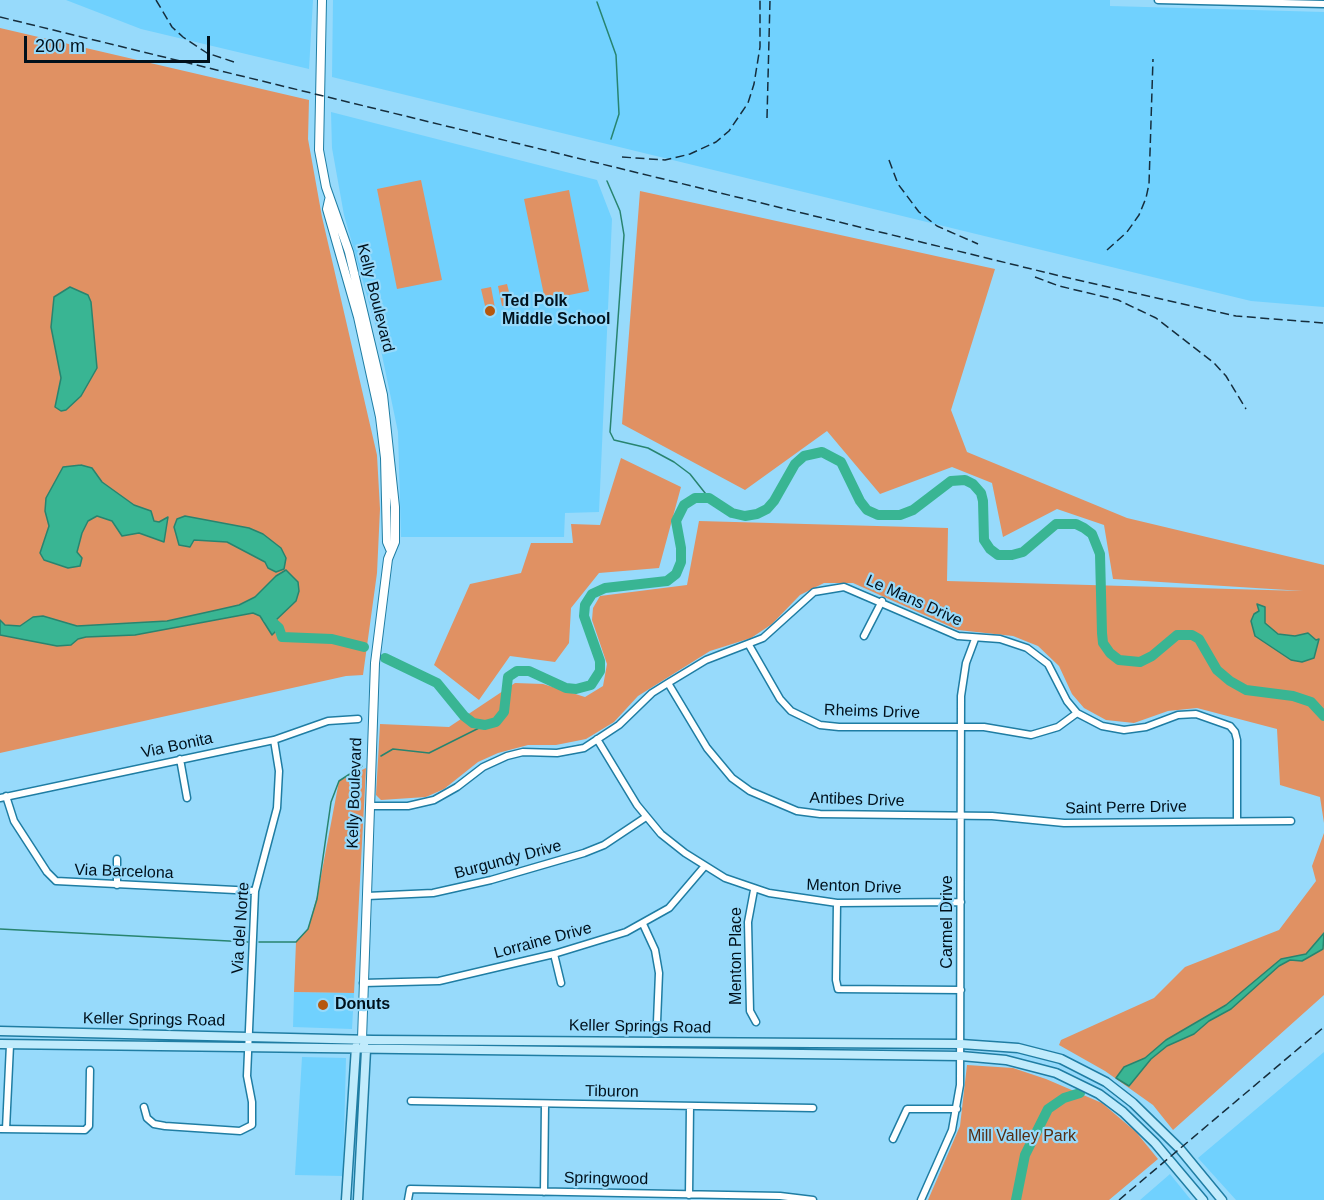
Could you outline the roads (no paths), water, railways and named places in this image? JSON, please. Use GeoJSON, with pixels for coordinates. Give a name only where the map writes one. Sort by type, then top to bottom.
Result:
{"type":"FeatureCollection","features":[{"type":"Feature","properties":{"kind":"main road","name":"Keller Springs Road"},"geometry":{"type":"LineString","coordinates":[[0,1031],[362,1039],[1004,1046],[1050,1055],[1106,1082],[1133,1103],[1180,1149],[1220,1197]]}},
{"type":"Feature","properties":{"kind":"main road"},"geometry":{"type":"LineString","coordinates":[[108,1034],[108,1046]]}},
{"type":"Feature","properties":{"kind":"main road"},"geometry":{"type":"LineString","coordinates":[[346,1200],[351,1145],[354,1049],[362,1039]]}},
{"type":"Feature","properties":{"kind":"main road","name":"Kelly Boulevard"},"geometry":{"type":"LineString","coordinates":[[358,1200],[366,1050],[362,1039]]}},
{"type":"Feature","properties":{"kind":"main road","name":"Keller Springs Road"},"geometry":{"type":"LineString","coordinates":[[5,1045],[961,1056],[1006,1060],[1046,1070],[1099,1094],[1123,1112],[1169,1157],[1203,1200]]}},
{"type":"Feature","properties":{"kind":"main road"},"geometry":{"type":"LineString","coordinates":[[1046,1070],[1050,1055]]}},
{"type":"Feature","properties":{"kind":"main road"},"geometry":{"type":"LineString","coordinates":[[351,1145],[362,1145]]}},
{"type":"Feature","properties":{"kind":"main road"},"geometry":{"type":"LineString","coordinates":[[1186,1180],[1198,1179],[1220,1197]]}},
{"type":"Feature","properties":{"kind":"street","name":"Kelly Boulevard"},"geometry":{"type":"LineString","coordinates":[[322,0],[318,130],[329,200],[334,206],[349,252],[370,353],[385,458],[387,542],[390,549],[375,663],[362,1039]]}},
{"type":"Feature","properties":{"kind":"street"},"geometry":{"type":"LineString","coordinates":[[1158,0],[1324,4]]}},
{"type":"Feature","properties":{"kind":"street","name":"Le Mans Drive"},"geometry":{"type":"LineString","coordinates":[[370,806],[408,806],[424,803],[445,795],[493,761],[523,752],[572,751],[597,740],[619,725],[652,693],[706,660],[749,645],[779,626],[814,592],[829,587],[844,587],[958,636],[1012,642],[1037,654],[1048,664],[1067,701],[1077,713],[1102,726],[1124,730],[1146,727],[1178,715],[1196,714],[1230,726],[1235,732],[1237,741],[1237,820]]}},
{"type":"Feature","properties":{"kind":"street"},"geometry":{"type":"LineString","coordinates":[[864,636],[882,602]]}},
{"type":"Feature","properties":{"kind":"street","name":"Carmel Drive"},"geometry":{"type":"LineString","coordinates":[[921,1200],[950,1136],[957,1109],[961,1056],[962,681],[975,639]]}},
{"type":"Feature","properties":{"kind":"street","name":"Rheims Drive"},"geometry":{"type":"LineString","coordinates":[[749,645],[780,699],[804,719],[839,727],[984,727],[1030,735],[1058,728],[1077,713]]}},
{"type":"Feature","properties":{"kind":"street","name":"Antibes Drive"},"geometry":{"type":"LineString","coordinates":[[668,683],[707,748],[722,767],[750,791],[769,800],[797,811],[820,814],[962,815]]}},
{"type":"Feature","properties":{"kind":"street","name":"Via Bonita"},"geometry":{"type":"LineString","coordinates":[[3,797],[274,740],[328,721],[358,719]]}},
{"type":"Feature","properties":{"kind":"street","name":"Via del Norte"},"geometry":{"type":"LineString","coordinates":[[144,1107],[147,1118],[154,1124],[165,1126],[240,1131],[252,1125],[247,1076],[255,891],[277,807],[279,771],[274,740]]}},
{"type":"Feature","properties":{"kind":"street","name":"Menton Drive"},"geometry":{"type":"LineString","coordinates":[[597,740],[646,817],[661,834],[705,867],[754,890],[837,903],[961,902]]}},
{"type":"Feature","properties":{"kind":"street"},"geometry":{"type":"LineString","coordinates":[[180,759],[187,798]]}},
{"type":"Feature","properties":{"kind":"street","name":"Via Barcelona"},"geometry":{"type":"LineString","coordinates":[[3,797],[14,821],[51,879],[64,883],[255,891]]}},
{"type":"Feature","properties":{"kind":"street","name":"Saint Perre Drive"},"geometry":{"type":"LineString","coordinates":[[962,815],[1064,823],[1291,821]]}},
{"type":"Feature","properties":{"kind":"street","name":"Burgundy Drive"},"geometry":{"type":"LineString","coordinates":[[367,896],[433,893],[491,880],[584,853],[604,844],[646,817]]}},
{"type":"Feature","properties":{"kind":"street"},"geometry":{"type":"LineString","coordinates":[[117,859],[117,885]]}},
{"type":"Feature","properties":{"kind":"street","name":"Lorraine Drive"},"geometry":{"type":"LineString","coordinates":[[363,983],[439,981],[554,954],[643,924],[669,908],[705,867]]}},
{"type":"Feature","properties":{"kind":"street","name":"Menton Place"},"geometry":{"type":"LineString","coordinates":[[754,890],[748,922],[750,1011],[756,1022]]}},
{"type":"Feature","properties":{"kind":"street"},"geometry":{"type":"LineString","coordinates":[[837,903],[836,980],[838,989],[961,990]]}},
{"type":"Feature","properties":{"kind":"street"},"geometry":{"type":"LineString","coordinates":[[643,924],[655,950],[659,973],[657,1022]]}},
{"type":"Feature","properties":{"kind":"street"},"geometry":{"type":"LineString","coordinates":[[554,954],[561,984]]}},
{"type":"Feature","properties":{"kind":"street"},"geometry":{"type":"LineString","coordinates":[[5,1045],[3,1129],[85,1130],[89,1126],[90,1070]]}},
{"type":"Feature","properties":{"kind":"street","name":"Tiburon"},"geometry":{"type":"LineString","coordinates":[[411,1101],[813,1108]]}},
{"type":"Feature","properties":{"kind":"street"},"geometry":{"type":"LineString","coordinates":[[543,1192],[545,1105]]}},
{"type":"Feature","properties":{"kind":"street"},"geometry":{"type":"LineString","coordinates":[[689,1195],[690,1106]]}},
{"type":"Feature","properties":{"kind":"street"},"geometry":{"type":"LineString","coordinates":[[893,1139],[907,1109],[957,1109]]}},
{"type":"Feature","properties":{"kind":"street","name":"Springwood"},"geometry":{"type":"LineString","coordinates":[[408,1200],[410,1189],[780,1196],[813,1200]]}},
{"type":"Feature","properties":{"kind":"waterway"},"geometry":{"type":"LineString","coordinates":[[597,2],[616,55],[619,114],[611,139]]}},
{"type":"Feature","properties":{"kind":"waterway"},"geometry":{"type":"LineString","coordinates":[[607,181],[620,211],[624,235],[610,432],[614,440],[648,448],[674,462],[690,474],[709,498]]}},
{"type":"Feature","properties":{"kind":"waterway"},"geometry":{"type":"LineString","coordinates":[[385,658],[437,683],[464,716],[473,723],[485,725],[496,722],[504,712],[508,677],[517,671],[529,671],[566,688],[576,689],[591,685],[600,671],[600,661],[584,616],[585,605],[592,594],[605,588],[667,581],[676,574],[681,562],[676,521],[684,505],[695,498],[709,498],[732,513],[745,516],[757,514],[767,509],[774,501],[795,464],[804,456],[822,452],[841,462],[860,501],[867,510],[878,515],[900,515],[913,510],[951,481],[965,480],[973,484],[981,493],[983,501],[984,540],[998,555],[1023,552],[1056,524],[1076,524],[1084,528],[1092,534],[1100,554],[1103,643],[1110,653],[1119,660],[1140,662],[1152,656],[1177,635],[1192,635],[1199,639],[1217,670],[1230,681],[1246,690],[1293,696],[1311,702],[1324,716]]}},
{"type":"Feature","properties":{"kind":"waterway"},"geometry":{"type":"LineString","coordinates":[[268,618],[279,628],[282,637],[332,639],[364,647]]}},
{"type":"Feature","properties":{"kind":"waterway"},"geometry":{"type":"LineString","coordinates":[[381,756],[393,749],[429,753],[485,725]]}},
{"type":"Feature","properties":{"kind":"waterway"},"geometry":{"type":"LineString","coordinates":[[259,942],[296,942],[308,929],[317,899],[331,802],[339,781],[362,766]]}},
{"type":"Feature","properties":{"kind":"waterway"},"geometry":{"type":"LineString","coordinates":[[0,929],[248,942]]}},
{"type":"Feature","properties":{"kind":"waterway"},"geometry":{"type":"LineString","coordinates":[[1016,1200],[1025,1155],[1048,1109],[1064,1098],[1080,1093]]}},
{"type":"Feature","properties":{"kind":"railway"},"geometry":{"type":"LineString","coordinates":[[156,0],[172,27],[183,37],[207,53],[234,62]]}},
{"type":"Feature","properties":{"kind":"railway"},"geometry":{"type":"LineString","coordinates":[[622,157],[665,160],[690,154],[716,142],[729,131],[748,103],[754,84],[760,47],[760,0]]}},
{"type":"Feature","properties":{"kind":"railway"},"geometry":{"type":"LineString","coordinates":[[767,118],[770,0]]}},
{"type":"Feature","properties":{"kind":"railway"},"geometry":{"type":"LineString","coordinates":[[0,17],[1056,275],[1236,316],[1324,323]]}},
{"type":"Feature","properties":{"kind":"railway"},"geometry":{"type":"LineString","coordinates":[[1107,250],[1127,232],[1139,215],[1146,198],[1149,184],[1153,59]]}},
{"type":"Feature","properties":{"kind":"railway"},"geometry":{"type":"LineString","coordinates":[[889,160],[898,184],[919,212],[937,226],[978,244]]}},
{"type":"Feature","properties":{"kind":"railway"},"geometry":{"type":"LineString","coordinates":[[1035,277],[1059,286],[1118,300],[1156,318],[1214,363],[1226,376],[1246,409]]}},
{"type":"Feature","properties":{"kind":"railway"},"geometry":{"type":"LineString","coordinates":[[1119,1200],[1324,1027]]}},
{"type":"Feature","properties":{"kind":"place","name":"Ted Polk Middle School"},"geometry":{"type":"Point","coordinates":[490,311]}},
{"type":"Feature","properties":{"kind":"place","name":"Donuts"},"geometry":{"type":"Point","coordinates":[323,1005]}},
{"type":"Feature","properties":{"kind":"park label","name":"Mill Valley Park"},"geometry":{"type":"Point","coordinates":[1022,1137]}}]}
